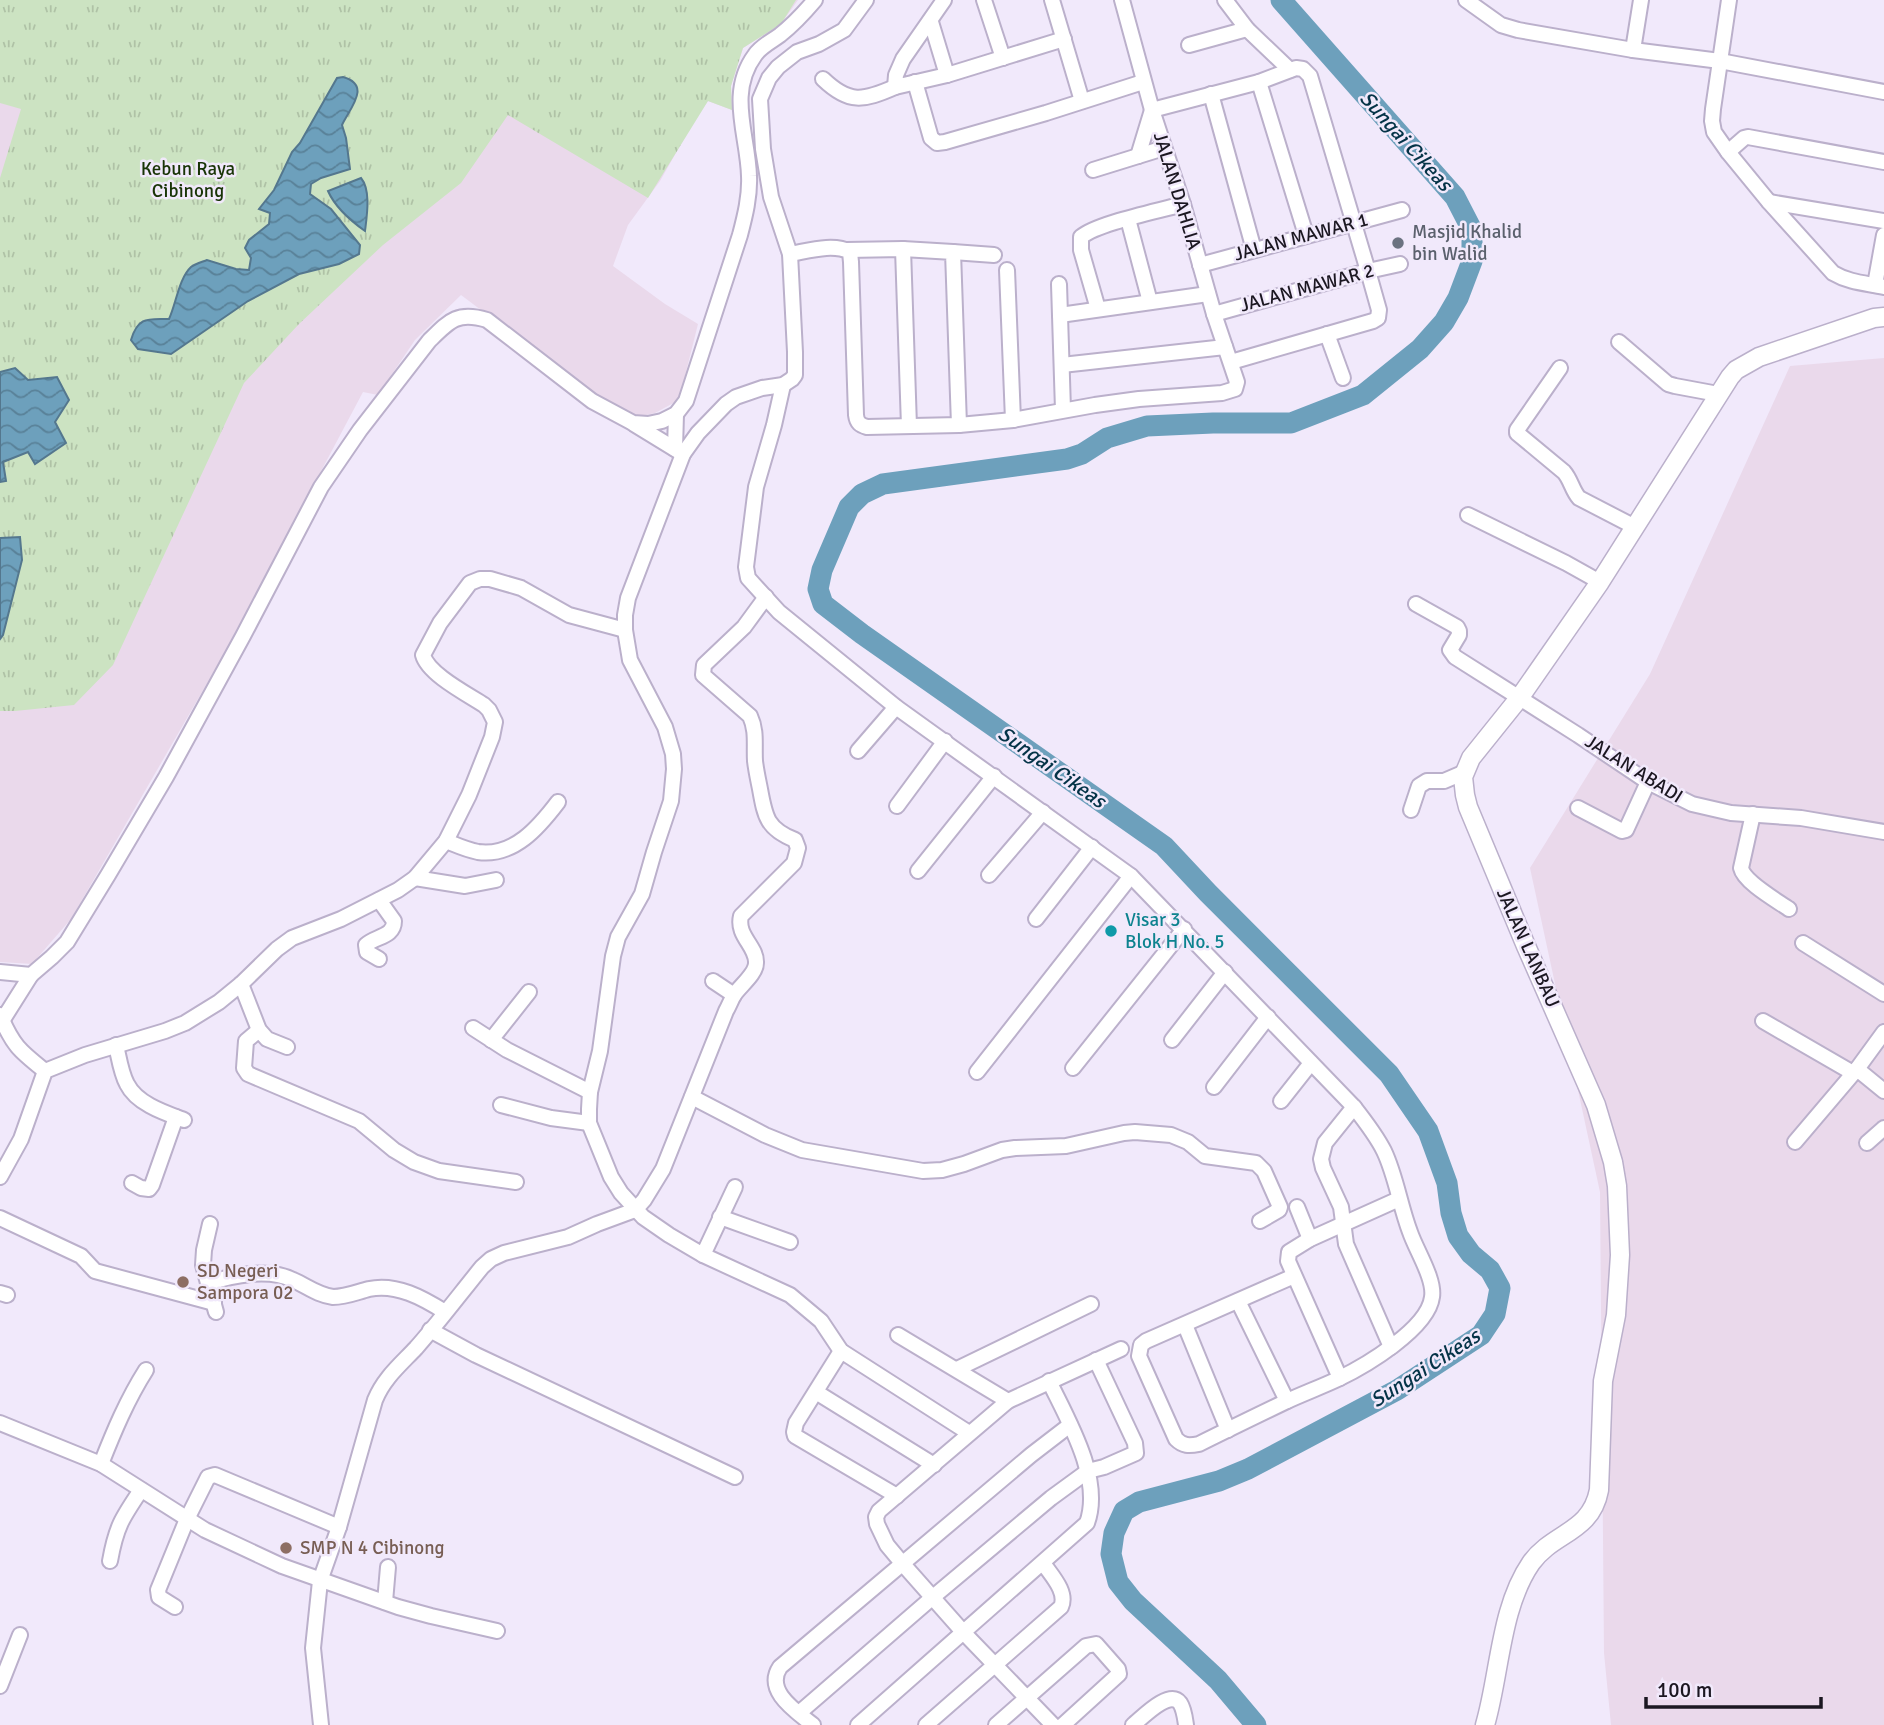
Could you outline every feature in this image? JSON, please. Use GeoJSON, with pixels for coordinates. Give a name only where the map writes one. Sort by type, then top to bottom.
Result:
{"type":"FeatureCollection","features":[{"type":"Feature","properties":{"kind":"street"},"geometry":{"type":"LineString","coordinates":[[633,424],[662,421],[676,414],[686,401],[745,218],[749,177],[740,113],[743,80],[757,52],[792,25],[815,0]]}},
{"type":"Feature","properties":{"kind":"street"},"geometry":{"type":"LineString","coordinates":[[679,452],[726,404],[747,393],[783,385],[794,375],[790,254],[771,197],[763,149],[760,99],[769,78],[778,67],[797,52],[844,30],[866,0]]}},
{"type":"Feature","properties":{"kind":"street"},"geometry":{"type":"LineString","coordinates":[[984,0],[1003,58]]}},
{"type":"Feature","properties":{"kind":"street"},"geometry":{"type":"LineString","coordinates":[[1052,0],[1082,101]]}},
{"type":"Feature","properties":{"kind":"street","name":"JALAN DAHLIA"},"geometry":{"type":"LineString","coordinates":[[1063,410],[1139,399],[1229,392],[1235,389],[1237,382],[1143,82],[1122,0]]}},
{"type":"Feature","properties":{"kind":"street"},"geometry":{"type":"LineString","coordinates":[[1225,0],[1247,29],[1290,70]]}},
{"type":"Feature","properties":{"kind":"street"},"geometry":{"type":"LineString","coordinates":[[1466,0],[1501,25],[1518,30],[1633,50],[1720,61],[1884,92]]}},
{"type":"Feature","properties":{"kind":"street"},"geometry":{"type":"LineString","coordinates":[[1633,50],[1641,0]]}},
{"type":"Feature","properties":{"kind":"street"},"geometry":{"type":"LineString","coordinates":[[1729,0],[1712,121],[1714,132],[1769,202],[1833,273],[1844,280],[1879,286],[1884,235]]}},
{"type":"Feature","properties":{"kind":"street"},"geometry":{"type":"LineString","coordinates":[[895,87],[900,66],[931,22],[940,2]]}},
{"type":"Feature","properties":{"kind":"street"},"geometry":{"type":"LineString","coordinates":[[931,22],[947,75]]}},
{"type":"Feature","properties":{"kind":"street"},"geometry":{"type":"LineString","coordinates":[[1189,45],[1247,29]]}},
{"type":"Feature","properties":{"kind":"street"},"geometry":{"type":"LineString","coordinates":[[823,79],[845,96],[867,97],[1064,39]]}},
{"type":"Feature","properties":{"kind":"street"},"geometry":{"type":"LineString","coordinates":[[1138,156],[1152,110],[1259,82],[1290,70],[1303,69],[1310,76],[1368,271],[1378,318],[1231,362]]}},
{"type":"Feature","properties":{"kind":"street"},"geometry":{"type":"LineString","coordinates":[[915,82],[931,138],[937,143],[1143,82]]}},
{"type":"Feature","properties":{"kind":"street"},"geometry":{"type":"LineString","coordinates":[[1259,82],[1306,235]]}},
{"type":"Feature","properties":{"kind":"street"},"geometry":{"type":"LineString","coordinates":[[1211,94],[1255,250]]}},
{"type":"Feature","properties":{"kind":"street"},"geometry":{"type":"LineString","coordinates":[[1728,152],[1748,137],[1884,162]]}},
{"type":"Feature","properties":{"kind":"street"},"geometry":{"type":"LineString","coordinates":[[1093,170],[1164,148]]}},
{"type":"Feature","properties":{"kind":"street"},"geometry":{"type":"LineString","coordinates":[[1769,202],[1884,221]]}},
{"type":"Feature","properties":{"kind":"street"},"geometry":{"type":"LineString","coordinates":[[1098,309],[1081,250],[1081,237],[1100,227],[1183,204]]}},
{"type":"Feature","properties":{"kind":"street","name":"JALAN MAWAR 1"},"geometry":{"type":"LineString","coordinates":[[1199,265],[1402,210]]}},
{"type":"Feature","properties":{"kind":"street"},"geometry":{"type":"LineString","coordinates":[[1128,219],[1150,302]]}},
{"type":"Feature","properties":{"kind":"street"},"geometry":{"type":"LineString","coordinates":[[790,254],[833,248],[849,256],[903,249],[994,255]]}},
{"type":"Feature","properties":{"kind":"street"},"geometry":{"type":"LineString","coordinates":[[903,249],[909,426]]}},
{"type":"Feature","properties":{"kind":"street"},"geometry":{"type":"LineString","coordinates":[[953,252],[959,425]]}},
{"type":"Feature","properties":{"kind":"street"},"geometry":{"type":"LineString","coordinates":[[849,256],[857,421],[867,427],[959,425],[1013,420],[1063,410],[1059,284]]}},
{"type":"Feature","properties":{"kind":"street","name":"JALAN MAWAR 2"},"geometry":{"type":"LineString","coordinates":[[1214,314],[1401,264]]}},
{"type":"Feature","properties":{"kind":"street"},"geometry":{"type":"LineString","coordinates":[[1007,270],[1013,420]]}},
{"type":"Feature","properties":{"kind":"street"},"geometry":{"type":"LineString","coordinates":[[1060,315],[1208,294]]}},
{"type":"Feature","properties":{"kind":"street"},"geometry":{"type":"LineString","coordinates":[[46,1071],[13,1043],[1,1018],[31,975],[67,942],[166,777],[321,487],[360,430],[429,341],[453,320],[466,316],[487,320],[592,401],[679,452]]}},
{"type":"Feature","properties":{"kind":"street"},"geometry":{"type":"LineString","coordinates":[[1412,810],[1419,786],[1427,781],[1444,781],[1465,772],[1476,750],[1520,697],[1600,582],[1718,394],[1737,370],[1759,357],[1884,317]]}},
{"type":"Feature","properties":{"kind":"street"},"geometry":{"type":"LineString","coordinates":[[1327,334],[1343,378]]}},
{"type":"Feature","properties":{"kind":"street"},"geometry":{"type":"LineString","coordinates":[[1619,342],[1668,384],[1718,394]]}},
{"type":"Feature","properties":{"kind":"street"},"geometry":{"type":"LineString","coordinates":[[1062,365],[1225,347]]}},
{"type":"Feature","properties":{"kind":"street"},"geometry":{"type":"LineString","coordinates":[[1560,368],[1517,433],[1564,472],[1579,498],[1635,527]]}},
{"type":"Feature","properties":{"kind":"street"},"geometry":{"type":"LineString","coordinates":[[783,385],[756,487],[746,566],[748,578],[779,612],[896,707],[1131,876],[1354,1107],[1374,1132],[1385,1154],[1410,1233],[1432,1284],[1429,1308],[1422,1318],[1391,1348],[1340,1378],[1199,1444],[1181,1444],[1176,1439],[1139,1356],[1141,1345],[1146,1340],[1294,1276]]}},
{"type":"Feature","properties":{"kind":"street"},"geometry":{"type":"LineString","coordinates":[[676,414],[679,452],[656,527],[628,598],[625,615],[630,660],[670,740],[673,786],[671,801],[642,894],[618,937],[600,1051],[590,1092],[590,1123],[611,1177],[635,1210],[655,1226],[704,1255],[790,1295],[821,1321],[841,1351],[969,1433]]}},
{"type":"Feature","properties":{"kind":"street"},"geometry":{"type":"LineString","coordinates":[[1468,515],[1600,582]]}},
{"type":"Feature","properties":{"kind":"street"},"geometry":{"type":"LineString","coordinates":[[0,1177],[20,1139],[46,1071],[85,1055],[185,1023],[201,1014],[241,984],[277,949],[292,939],[341,919],[415,878],[446,841],[474,784],[495,722],[484,705],[439,675],[427,664],[424,655],[440,623],[471,583],[490,579],[522,588],[569,615],[625,630]]}},
{"type":"Feature","properties":{"kind":"street"},"geometry":{"type":"LineString","coordinates":[[321,1725],[313,1648],[320,1581],[339,1527],[380,1387],[491,1259],[504,1253],[568,1237],[635,1210],[645,1200],[659,1178],[734,995],[755,968],[757,962],[740,928],[741,916],[794,863],[798,848],[795,840],[773,828],[764,811],[755,763],[754,725],[750,716],[703,675],[704,665],[744,627],[766,597]]}},
{"type":"Feature","properties":{"kind":"street","name":"JALAN ABADI"},"geometry":{"type":"LineString","coordinates":[[1416,604],[1457,627],[1459,635],[1450,650],[1455,657],[1648,782],[1692,804],[1723,811],[1801,818],[1884,832]]}},
{"type":"Feature","properties":{"kind":"street"},"geometry":{"type":"LineString","coordinates":[[858,751],[896,707]]}},
{"type":"Feature","properties":{"kind":"street"},"geometry":{"type":"LineString","coordinates":[[897,806],[944,741]]}},
{"type":"Feature","properties":{"kind":"street","name":"JALAN LANBAU"},"geometry":{"type":"LineString","coordinates":[[1465,772],[1463,785],[1468,807],[1596,1105],[1613,1162],[1620,1245],[1616,1315],[1603,1381],[1597,1503],[1580,1524],[1538,1555],[1522,1578],[1505,1632],[1485,1725]]}},
{"type":"Feature","properties":{"kind":"street"},"geometry":{"type":"LineString","coordinates":[[918,871],[993,776]]}},
{"type":"Feature","properties":{"kind":"street"},"geometry":{"type":"LineString","coordinates":[[1578,808],[1622,831],[1626,830],[1648,782]]}},
{"type":"Feature","properties":{"kind":"street"},"geometry":{"type":"LineString","coordinates":[[446,841],[480,852],[500,851],[516,844],[540,827],[558,802]]}},
{"type":"Feature","properties":{"kind":"street"},"geometry":{"type":"LineString","coordinates":[[989,875],[1043,812]]}},
{"type":"Feature","properties":{"kind":"street"},"geometry":{"type":"LineString","coordinates":[[1753,814],[1741,872],[1789,909]]}},
{"type":"Feature","properties":{"kind":"street"},"geometry":{"type":"LineString","coordinates":[[1036,919],[1092,847]]}},
{"type":"Feature","properties":{"kind":"street"},"geometry":{"type":"LineString","coordinates":[[977,1072],[1131,876]]}},
{"type":"Feature","properties":{"kind":"street"},"geometry":{"type":"LineString","coordinates":[[415,878],[464,886],[496,880]]}},
{"type":"Feature","properties":{"kind":"street"},"geometry":{"type":"LineString","coordinates":[[379,900],[395,924],[390,932],[366,945],[367,952],[379,959]]}},
{"type":"Feature","properties":{"kind":"street"},"geometry":{"type":"LineString","coordinates":[[1073,1068],[1184,929]]}},
{"type":"Feature","properties":{"kind":"street"},"geometry":{"type":"LineString","coordinates":[[1803,943],[1884,994]]}},
{"type":"Feature","properties":{"kind":"street"},"geometry":{"type":"LineString","coordinates":[[0,972],[31,975]]}},
{"type":"Feature","properties":{"kind":"street"},"geometry":{"type":"LineString","coordinates":[[1172,1040],[1225,972]]}},
{"type":"Feature","properties":{"kind":"street"},"geometry":{"type":"LineString","coordinates":[[713,981],[734,995]]}},
{"type":"Feature","properties":{"kind":"street"},"geometry":{"type":"LineString","coordinates":[[241,984],[258,1030],[267,1039],[286,1047]]}},
{"type":"Feature","properties":{"kind":"street"},"geometry":{"type":"LineString","coordinates":[[491,1040],[528,992]]}},
{"type":"Feature","properties":{"kind":"street"},"geometry":{"type":"LineString","coordinates":[[1214,1087],[1268,1017]]}},
{"type":"Feature","properties":{"kind":"street"},"geometry":{"type":"LineString","coordinates":[[1763,1021],[1855,1071],[1884,1091]]}},
{"type":"Feature","properties":{"kind":"street"},"geometry":{"type":"LineString","coordinates":[[473,1028],[590,1092]]}},
{"type":"Feature","properties":{"kind":"street"},"geometry":{"type":"LineString","coordinates":[[258,1030],[245,1044],[244,1068],[248,1074],[359,1121],[394,1150],[414,1162],[439,1171],[516,1182]]}},
{"type":"Feature","properties":{"kind":"street"},"geometry":{"type":"LineString","coordinates":[[1795,1143],[1884,1032]]}},
{"type":"Feature","properties":{"kind":"street"},"geometry":{"type":"LineString","coordinates":[[116,1045],[126,1083],[132,1093],[141,1101],[180,1119],[152,1185],[145,1189],[132,1183]]}},
{"type":"Feature","properties":{"kind":"street"},"geometry":{"type":"LineString","coordinates":[[1281,1101],[1311,1063]]}},
{"type":"Feature","properties":{"kind":"street"},"geometry":{"type":"LineString","coordinates":[[692,1097],[765,1135],[802,1150],[923,1171],[942,1170],[1015,1147],[1066,1146],[1136,1132],[1171,1135],[1188,1142],[1205,1156],[1256,1163],[1264,1171],[1280,1206],[1279,1210],[1260,1221]]}},
{"type":"Feature","properties":{"kind":"street"},"geometry":{"type":"LineString","coordinates":[[501,1105],[551,1118],[590,1123]]}},
{"type":"Feature","properties":{"kind":"street"},"geometry":{"type":"LineString","coordinates":[[1354,1107],[1325,1143],[1321,1159],[1341,1206],[1346,1244],[1391,1348]]}},
{"type":"Feature","properties":{"kind":"street"},"geometry":{"type":"LineString","coordinates":[[1867,1143],[1884,1128]]}},
{"type":"Feature","properties":{"kind":"street"},"geometry":{"type":"LineString","coordinates":[[704,1255],[735,1187]]}},
{"type":"Feature","properties":{"kind":"street"},"geometry":{"type":"LineString","coordinates":[[1340,1378],[1294,1276],[1288,1261],[1289,1252],[1310,1239],[1399,1199]]}},
{"type":"Feature","properties":{"kind":"street"},"geometry":{"type":"LineString","coordinates":[[1297,1208],[1310,1239]]}},
{"type":"Feature","properties":{"kind":"street"},"geometry":{"type":"LineString","coordinates":[[720,1217],[790,1242]]}},
{"type":"Feature","properties":{"kind":"street"},"geometry":{"type":"LineString","coordinates":[[0,1218],[82,1256],[95,1271],[215,1307],[203,1265],[209,1224]]}},
{"type":"Feature","properties":{"kind":"street"},"geometry":{"type":"LineString","coordinates":[[209,1283],[247,1275],[271,1274],[284,1276],[333,1297],[381,1287],[393,1288],[419,1297],[445,1312]]}},
{"type":"Feature","properties":{"kind":"street"},"geometry":{"type":"LineString","coordinates":[[1238,1301],[1287,1401]]}},
{"type":"Feature","properties":{"kind":"street"},"geometry":{"type":"LineString","coordinates":[[957,1369],[1091,1304]]}},
{"type":"Feature","properties":{"kind":"street"},"geometry":{"type":"LineString","coordinates":[[1185,1325],[1228,1430]]}},
{"type":"Feature","properties":{"kind":"street"},"geometry":{"type":"LineString","coordinates":[[430,1330],[476,1355],[735,1478]]}},
{"type":"Feature","properties":{"kind":"street"},"geometry":{"type":"LineString","coordinates":[[898,1335],[1008,1401]]}},
{"type":"Feature","properties":{"kind":"street"},"geometry":{"type":"LineString","coordinates":[[1053,1725],[964,1633],[902,1563],[883,1537],[876,1517],[879,1511],[1008,1401],[1121,1349]]}},
{"type":"Feature","properties":{"kind":"street"},"geometry":{"type":"LineString","coordinates":[[841,1351],[796,1423],[795,1436],[897,1496]]}},
{"type":"Feature","properties":{"kind":"street"},"geometry":{"type":"LineString","coordinates":[[799,1713],[1051,1498],[1088,1471],[1133,1455],[1137,1450],[1136,1443],[1096,1360]]}},
{"type":"Feature","properties":{"kind":"street"},"geometry":{"type":"LineString","coordinates":[[101,1464],[126,1404],[146,1370]]}},
{"type":"Feature","properties":{"kind":"street"},"geometry":{"type":"LineString","coordinates":[[858,1725],[1087,1523],[1091,1500],[1088,1471],[1049,1381]]}},
{"type":"Feature","properties":{"kind":"street"},"geometry":{"type":"LineString","coordinates":[[816,1392],[934,1465]]}},
{"type":"Feature","properties":{"kind":"street"},"geometry":{"type":"LineString","coordinates":[[0,1423],[101,1464],[187,1520],[251,1553],[320,1581],[385,1602],[431,1616],[497,1630]]}},
{"type":"Feature","properties":{"kind":"street"},"geometry":{"type":"LineString","coordinates":[[813,1725],[779,1694],[775,1674],[780,1667],[1070,1425]]}},
{"type":"Feature","properties":{"kind":"street"},"geometry":{"type":"LineString","coordinates":[[175,1607],[159,1597],[158,1590],[208,1478],[215,1475],[339,1527]]}},
{"type":"Feature","properties":{"kind":"street"},"geometry":{"type":"LineString","coordinates":[[110,1561],[116,1531],[141,1490]]}},
{"type":"Feature","properties":{"kind":"street"},"geometry":{"type":"LineString","coordinates":[[926,1725],[1058,1611],[1063,1602],[1063,1593],[1043,1563]]}},
{"type":"Feature","properties":{"kind":"street"},"geometry":{"type":"LineString","coordinates":[[385,1602],[388,1567]]}},
{"type":"Feature","properties":{"kind":"street"},"geometry":{"type":"LineString","coordinates":[[0,1686],[20,1635]]}},
{"type":"Feature","properties":{"kind":"street"},"geometry":{"type":"LineString","coordinates":[[996,1725],[1089,1644],[1096,1644],[1118,1669],[1119,1674],[1063,1725]]}},
{"type":"Feature","properties":{"kind":"street"},"geometry":{"type":"LineString","coordinates":[[1133,1725],[1163,1701],[1172,1699],[1182,1705],[1186,1725]]}},
{"type":"Feature","properties":{"kind":"shaded area","name":"Kebun Raya Cibinong"},"geometry":{"type":"Polygon","coordinates":[[[0,0],[798,0],[781,24],[743,48],[731,86],[732,110],[708,101],[660,181],[628,225],[613,266],[698,324],[679,400],[655,413],[633,418],[613,409],[461,295],[415,340],[378,395],[363,392],[224,654],[71,919],[32,964],[0,962],[0,0]]]}},
{"type":"Feature","properties":{"kind":"shaded area"},"geometry":{"type":"Polygon","coordinates":[[[1884,358],[1884,1725],[1611,1725],[1604,1653],[1600,1192],[1530,868],[1650,674],[1790,366],[1884,358]]]}},
{"type":"Feature","properties":{"kind":"green space","name":"Kebun Raya Cibinong"},"geometry":{"type":"Polygon","coordinates":[[[0,0],[796,0],[781,24],[743,48],[731,86],[732,110],[708,101],[648,198],[508,115],[461,183],[383,245],[299,324],[244,383],[113,665],[74,705],[0,711],[0,178],[21,109],[0,103],[0,0]]]}},
{"type":"Feature","properties":{"kind":"water"},"geometry":{"type":"Polygon","coordinates":[[[343,77],[352,81],[358,91],[342,125],[350,169],[311,184],[310,194],[331,209],[360,245],[359,254],[339,264],[299,274],[248,301],[171,354],[138,349],[131,340],[137,327],[145,320],[169,319],[181,284],[191,267],[207,260],[249,270],[251,258],[245,248],[249,240],[269,224],[270,213],[259,209],[274,190],[292,152],[300,143],[337,78],[343,77]]]}},
{"type":"Feature","properties":{"kind":"water"},"geometry":{"type":"Polygon","coordinates":[[[361,178],[367,196],[365,231],[344,213],[328,191],[361,178]]]}},
{"type":"Feature","properties":{"kind":"water"},"geometry":{"type":"Polygon","coordinates":[[[15,368],[28,380],[57,377],[69,400],[55,422],[66,443],[35,464],[28,452],[3,462],[6,481],[0,482],[0,372],[15,368]]]}},
{"type":"Feature","properties":{"kind":"water"},"geometry":{"type":"Polygon","coordinates":[[[20,537],[22,560],[0,639],[0,538],[20,537]]]}},
{"type":"Feature","properties":{"kind":"waterway","name":"Sungai Cikeas"},"geometry":{"type":"LineString","coordinates":[[1256,1725],[1218,1680],[1133,1601],[1118,1582],[1111,1554],[1114,1533],[1124,1511],[1139,1502],[1219,1481],[1248,1469],[1397,1390],[1481,1335],[1495,1314],[1500,1288],[1490,1270],[1471,1254],[1458,1236],[1451,1213],[1447,1183],[1428,1131],[1389,1074],[1164,846],[862,634],[823,604],[818,589],[822,570],[849,507],[862,494],[883,484],[1067,459],[1082,454],[1107,438],[1147,426],[1291,423],[1363,395],[1420,349],[1444,322],[1458,298],[1472,261],[1472,230],[1455,197],[1281,0]]}},
{"type":"Feature","properties":{"kind":"place","name":"Masjid Khalid bin Walid"},"geometry":{"type":"Point","coordinates":[1398,243]}},
{"type":"Feature","properties":{"kind":"place","name":"Visar 3 Blok H No. 5"},"geometry":{"type":"Point","coordinates":[1111,931]}},
{"type":"Feature","properties":{"kind":"place","name":"SD Negeri Sampora 02"},"geometry":{"type":"Point","coordinates":[183,1282]}},
{"type":"Feature","properties":{"kind":"place","name":"SMP N 4 Cibinong"},"geometry":{"type":"Point","coordinates":[286,1548]}}]}
